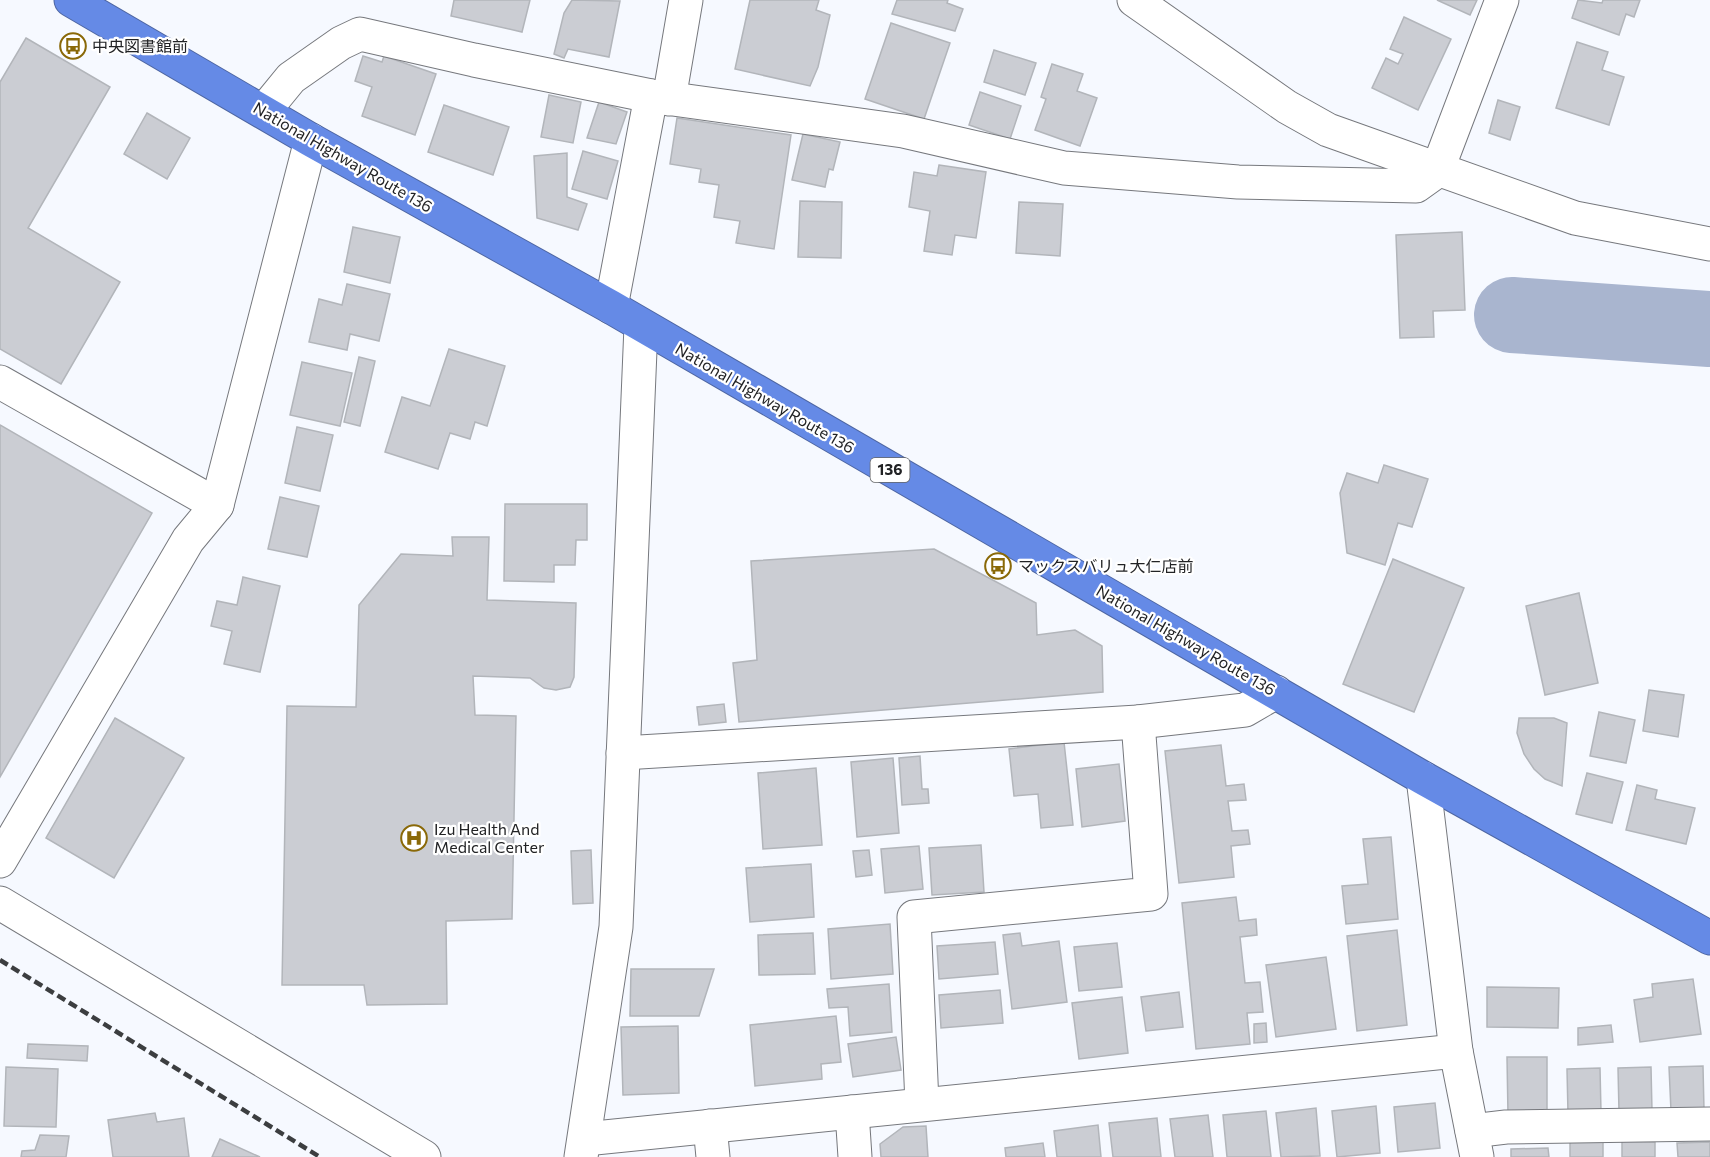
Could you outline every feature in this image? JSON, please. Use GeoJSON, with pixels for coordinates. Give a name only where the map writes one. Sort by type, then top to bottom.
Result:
{"type":"FeatureCollection","features":[{"type":"Feature","properties":{"kind":"highway","name":"National Highway Route 136"},"geometry":{"type":"LineString","coordinates":[[71,0],[311,140],[611,307],[1424,778],[1710,938]]}},
{"type":"Feature","properties":{"kind":"street"},"geometry":{"type":"LineString","coordinates":[[611,307],[660,97],[686,0]]}},
{"type":"Feature","properties":{"kind":"street"},"geometry":{"type":"LineString","coordinates":[[1134,0],[1287,107],[1328,130],[1437,171],[1575,218],[1710,244]]}},
{"type":"Feature","properties":{"kind":"street"},"geometry":{"type":"LineString","coordinates":[[264,111],[291,78],[341,43],[360,34],[474,60],[660,97],[903,131],[1064,168],[1238,182],[1416,186],[1437,171],[1502,0]]}},
{"type":"Feature","properties":{"kind":"street"},"geometry":{"type":"LineString","coordinates":[[0,861],[188,540],[217,505],[311,140]]}},
{"type":"Feature","properties":{"kind":"street"},"geometry":{"type":"LineString","coordinates":[[641,326],[616,927],[583,1148],[712,1141],[852,1112],[1456,1051]]}},
{"type":"Feature","properties":{"kind":"street"},"geometry":{"type":"LineString","coordinates":[[0,382],[217,505]]}},
{"type":"Feature","properties":{"kind":"street"},"geometry":{"type":"LineString","coordinates":[[623,753],[1138,722],[1245,710],[1276,692]]}},
{"type":"Feature","properties":{"kind":"street"},"geometry":{"type":"LineString","coordinates":[[922,1104],[914,916],[1151,894],[1138,722]]}},
{"type":"Feature","properties":{"kind":"street"},"geometry":{"type":"LineString","coordinates":[[1424,778],[1456,1051],[1475,1144],[1506,1127],[1710,1124]]}},
{"type":"Feature","properties":{"kind":"street"},"geometry":{"type":"LineString","coordinates":[[0,903],[424,1157]]}},
{"type":"Feature","properties":{"kind":"street"},"geometry":{"type":"LineString","coordinates":[[852,1112],[855,1157]]}},
{"type":"Feature","properties":{"kind":"building"},"geometry":{"type":"Polygon","coordinates":[[[454,0],[530,0],[522,32],[451,16],[454,0]]]}},
{"type":"Feature","properties":{"kind":"building"},"geometry":{"type":"Polygon","coordinates":[[[572,0],[620,1],[609,57],[568,49],[564,58],[554,54],[564,13],[572,0]]]}},
{"type":"Feature","properties":{"kind":"building"},"geometry":{"type":"Polygon","coordinates":[[[750,0],[819,0],[816,10],[830,15],[818,67],[810,86],[735,69],[750,0]]]}},
{"type":"Feature","properties":{"kind":"building"},"geometry":{"type":"Polygon","coordinates":[[[897,0],[948,0],[947,3],[963,9],[955,31],[892,14],[897,0]]]}},
{"type":"Feature","properties":{"kind":"building"},"geometry":{"type":"Polygon","coordinates":[[[1437,0],[1477,0],[1470,15],[1437,0]]]}},
{"type":"Feature","properties":{"kind":"building"},"geometry":{"type":"Polygon","coordinates":[[[1578,0],[1602,3],[1603,0],[1640,0],[1634,17],[1626,14],[1619,35],[1572,18],[1578,0]]]}},
{"type":"Feature","properties":{"kind":"building"},"geometry":{"type":"Polygon","coordinates":[[[1404,17],[1451,39],[1418,110],[1372,88],[1386,58],[1398,64],[1403,54],[1390,49],[1404,17]]]}},
{"type":"Feature","properties":{"kind":"building"},"geometry":{"type":"Polygon","coordinates":[[[891,23],[950,43],[924,119],[865,99],[891,23]]]}},
{"type":"Feature","properties":{"kind":"building"},"geometry":{"type":"Polygon","coordinates":[[[26,38],[110,87],[28,228],[120,282],[61,384],[0,349],[0,82],[26,38]]]}},
{"type":"Feature","properties":{"kind":"building"},"geometry":{"type":"Polygon","coordinates":[[[1577,42],[1608,52],[1602,70],[1624,77],[1609,125],[1556,108],[1577,42]]]}},
{"type":"Feature","properties":{"kind":"building"},"geometry":{"type":"Polygon","coordinates":[[[994,50],[1036,63],[1025,95],[984,82],[994,50]]]}},
{"type":"Feature","properties":{"kind":"building"},"geometry":{"type":"Polygon","coordinates":[[[363,56],[382,62],[384,56],[436,74],[415,135],[362,116],[372,87],[355,81],[363,56]]]}},
{"type":"Feature","properties":{"kind":"building"},"geometry":{"type":"Polygon","coordinates":[[[1052,64],[1083,74],[1077,91],[1097,98],[1080,146],[1035,130],[1046,99],[1041,97],[1052,64]]]}},
{"type":"Feature","properties":{"kind":"building"},"geometry":{"type":"Polygon","coordinates":[[[980,92],[1021,106],[1010,139],[969,125],[980,92]]]}},
{"type":"Feature","properties":{"kind":"building"},"geometry":{"type":"Polygon","coordinates":[[[549,95],[581,102],[573,143],[541,137],[549,95]]]}},
{"type":"Feature","properties":{"kind":"building"},"geometry":{"type":"Polygon","coordinates":[[[1498,100],[1520,107],[1510,140],[1489,133],[1498,100]]]}},
{"type":"Feature","properties":{"kind":"building"},"geometry":{"type":"Polygon","coordinates":[[[599,102],[627,112],[616,144],[587,138],[599,102]]]}},
{"type":"Feature","properties":{"kind":"building"},"geometry":{"type":"Polygon","coordinates":[[[444,105],[509,127],[493,175],[428,152],[444,105]]]}},
{"type":"Feature","properties":{"kind":"building"},"geometry":{"type":"Polygon","coordinates":[[[147,113],[190,138],[167,179],[124,154],[147,113]]]}},
{"type":"Feature","properties":{"kind":"building"},"geometry":{"type":"Polygon","coordinates":[[[677,118],[791,135],[774,249],[736,243],[740,221],[714,217],[719,185],[699,182],[701,169],[670,164],[677,118]]]}},
{"type":"Feature","properties":{"kind":"building"},"geometry":{"type":"Polygon","coordinates":[[[803,134],[840,142],[833,170],[829,169],[825,187],[792,180],[803,134]]]}},
{"type":"Feature","properties":{"kind":"building"},"geometry":{"type":"Polygon","coordinates":[[[583,151],[618,161],[607,199],[572,189],[583,151]]]}},
{"type":"Feature","properties":{"kind":"building"},"geometry":{"type":"Polygon","coordinates":[[[567,153],[567,197],[587,204],[578,230],[537,218],[534,156],[567,153]]]}},
{"type":"Feature","properties":{"kind":"building"},"geometry":{"type":"Polygon","coordinates":[[[939,165],[986,172],[976,238],[955,235],[952,255],[924,251],[930,211],[909,207],[914,172],[937,176],[939,165]]]}},
{"type":"Feature","properties":{"kind":"building"},"geometry":{"type":"Polygon","coordinates":[[[800,201],[842,202],[841,258],[798,257],[800,201]]]}},
{"type":"Feature","properties":{"kind":"building"},"geometry":{"type":"Polygon","coordinates":[[[1019,202],[1063,204],[1060,256],[1016,253],[1019,202]]]}},
{"type":"Feature","properties":{"kind":"building"},"geometry":{"type":"Polygon","coordinates":[[[353,227],[400,237],[390,283],[344,272],[353,227]]]}},
{"type":"Feature","properties":{"kind":"building"},"geometry":{"type":"Polygon","coordinates":[[[1462,232],[1465,310],[1433,311],[1434,337],[1400,338],[1396,235],[1462,232]]]}},
{"type":"Feature","properties":{"kind":"building"},"geometry":{"type":"Polygon","coordinates":[[[347,284],[390,294],[379,341],[350,334],[347,350],[309,342],[319,299],[342,305],[347,284]]]}},
{"type":"Feature","properties":{"kind":"building"},"geometry":{"type":"Polygon","coordinates":[[[449,349],[505,366],[487,426],[475,422],[470,439],[450,433],[438,469],[385,452],[402,397],[430,406],[449,349]]]}},
{"type":"Feature","properties":{"kind":"building"},"geometry":{"type":"Polygon","coordinates":[[[359,357],[375,361],[360,426],[344,422],[359,357]]]}},
{"type":"Feature","properties":{"kind":"building"},"geometry":{"type":"Polygon","coordinates":[[[302,362],[352,373],[340,426],[290,415],[302,362]]]}},
{"type":"Feature","properties":{"kind":"building"},"geometry":{"type":"Polygon","coordinates":[[[0,425],[152,513],[0,777],[0,425]]]}},
{"type":"Feature","properties":{"kind":"building"},"geometry":{"type":"Polygon","coordinates":[[[297,427],[333,435],[320,491],[285,483],[297,427]]]}},
{"type":"Feature","properties":{"kind":"building"},"geometry":{"type":"Polygon","coordinates":[[[1384,465],[1428,479],[1412,527],[1398,523],[1385,565],[1347,553],[1340,493],[1347,473],[1378,483],[1384,465]]]}},
{"type":"Feature","properties":{"kind":"building"},"geometry":{"type":"Polygon","coordinates":[[[280,497],[319,506],[307,557],[268,549],[280,497]]]}},
{"type":"Feature","properties":{"kind":"building"},"geometry":{"type":"Polygon","coordinates":[[[505,504],[587,504],[587,540],[576,540],[575,565],[554,565],[554,582],[504,581],[505,504]]]}},
{"type":"Feature","properties":{"kind":"building"},"geometry":{"type":"Polygon","coordinates":[[[452,537],[489,537],[487,600],[576,603],[574,677],[570,687],[556,690],[544,688],[530,678],[473,676],[475,715],[516,716],[512,919],[446,921],[447,1004],[367,1005],[364,985],[282,985],[287,706],[356,707],[359,605],[401,554],[453,556],[452,537]]]}},
{"type":"Feature","properties":{"kind":"building"},"geometry":{"type":"Polygon","coordinates":[[[934,549],[1036,603],[1037,635],[1075,630],[1102,646],[1103,692],[739,722],[733,663],[757,660],[751,561],[934,549]]]}},
{"type":"Feature","properties":{"kind":"building"},"geometry":{"type":"Polygon","coordinates":[[[1393,559],[1464,588],[1414,712],[1343,684],[1393,559]]]}},
{"type":"Feature","properties":{"kind":"building"},"geometry":{"type":"Polygon","coordinates":[[[243,577],[280,586],[260,672],[224,664],[232,631],[211,626],[217,601],[237,605],[243,577]]]}},
{"type":"Feature","properties":{"kind":"building"},"geometry":{"type":"Polygon","coordinates":[[[1579,593],[1598,683],[1545,695],[1526,606],[1579,593]]]}},
{"type":"Feature","properties":{"kind":"building"},"geometry":{"type":"Polygon","coordinates":[[[1649,690],[1684,695],[1678,737],[1643,731],[1649,690]]]}},
{"type":"Feature","properties":{"kind":"building"},"geometry":{"type":"Polygon","coordinates":[[[724,704],[726,722],[699,725],[697,707],[724,704]]]}},
{"type":"Feature","properties":{"kind":"building"},"geometry":{"type":"Polygon","coordinates":[[[1599,712],[1635,720],[1626,763],[1590,756],[1599,712]]]}},
{"type":"Feature","properties":{"kind":"building"},"geometry":{"type":"Polygon","coordinates":[[[115,718],[184,758],[114,878],[46,838],[115,718]]]}},
{"type":"Feature","properties":{"kind":"building"},"geometry":{"type":"Polygon","coordinates":[[[1519,718],[1554,718],[1567,723],[1562,786],[1545,779],[1534,769],[1524,754],[1517,733],[1519,718]]]}},
{"type":"Feature","properties":{"kind":"building"},"geometry":{"type":"Polygon","coordinates":[[[1064,742],[1073,825],[1041,828],[1038,794],[1014,796],[1009,749],[1064,742]]]}},
{"type":"Feature","properties":{"kind":"building"},"geometry":{"type":"Polygon","coordinates":[[[1221,745],[1226,786],[1244,784],[1246,800],[1228,801],[1232,831],[1248,830],[1250,844],[1231,846],[1234,877],[1179,883],[1165,751],[1221,745]]]}},
{"type":"Feature","properties":{"kind":"building"},"geometry":{"type":"Polygon","coordinates":[[[920,756],[922,789],[928,789],[929,803],[902,805],[899,758],[920,756]]]}},
{"type":"Feature","properties":{"kind":"building"},"geometry":{"type":"Polygon","coordinates":[[[893,758],[899,833],[857,837],[851,762],[893,758]]]}},
{"type":"Feature","properties":{"kind":"building"},"geometry":{"type":"Polygon","coordinates":[[[1119,764],[1125,821],[1082,827],[1076,769],[1119,764]]]}},
{"type":"Feature","properties":{"kind":"building"},"geometry":{"type":"Polygon","coordinates":[[[816,768],[822,845],[763,849],[758,773],[816,768]]]}},
{"type":"Feature","properties":{"kind":"building"},"geometry":{"type":"Polygon","coordinates":[[[1587,773],[1623,782],[1612,823],[1576,814],[1587,773]]]}},
{"type":"Feature","properties":{"kind":"building"},"geometry":{"type":"Polygon","coordinates":[[[1637,785],[1657,790],[1655,799],[1695,808],[1686,844],[1626,830],[1637,785]]]}},
{"type":"Feature","properties":{"kind":"building"},"geometry":{"type":"Polygon","coordinates":[[[1391,837],[1398,919],[1346,924],[1342,886],[1368,884],[1363,839],[1391,837]]]}},
{"type":"Feature","properties":{"kind":"building"},"geometry":{"type":"Polygon","coordinates":[[[981,845],[984,892],[932,895],[929,848],[981,845]]]}},
{"type":"Feature","properties":{"kind":"building"},"geometry":{"type":"Polygon","coordinates":[[[919,846],[923,889],[885,893],[881,849],[919,846]]]}},
{"type":"Feature","properties":{"kind":"building"},"geometry":{"type":"Polygon","coordinates":[[[591,850],[593,903],[573,904],[571,851],[591,850]]]}},
{"type":"Feature","properties":{"kind":"building"},"geometry":{"type":"Polygon","coordinates":[[[869,850],[872,875],[856,877],[853,851],[869,850]]]}},
{"type":"Feature","properties":{"kind":"building"},"geometry":{"type":"Polygon","coordinates":[[[811,864],[814,917],[750,922],[746,868],[811,864]]]}},
{"type":"Feature","properties":{"kind":"building"},"geometry":{"type":"Polygon","coordinates":[[[1236,897],[1239,921],[1256,919],[1257,935],[1240,937],[1245,983],[1260,982],[1263,1012],[1247,1013],[1250,1044],[1196,1049],[1182,903],[1236,897]]]}},
{"type":"Feature","properties":{"kind":"building"},"geometry":{"type":"Polygon","coordinates":[[[890,924],[893,974],[831,979],[828,929],[890,924]]]}},
{"type":"Feature","properties":{"kind":"building"},"geometry":{"type":"Polygon","coordinates":[[[1397,930],[1407,1025],[1357,1031],[1347,936],[1397,930]]]}},
{"type":"Feature","properties":{"kind":"building"},"geometry":{"type":"Polygon","coordinates":[[[813,933],[815,974],[759,975],[758,935],[813,933]]]}},
{"type":"Feature","properties":{"kind":"building"},"geometry":{"type":"Polygon","coordinates":[[[1020,933],[1022,946],[1059,941],[1067,1002],[1012,1009],[1003,935],[1020,933]]]}},
{"type":"Feature","properties":{"kind":"building"},"geometry":{"type":"Polygon","coordinates":[[[995,942],[998,974],[939,979],[937,946],[995,942]]]}},
{"type":"Feature","properties":{"kind":"building"},"geometry":{"type":"Polygon","coordinates":[[[1117,943],[1122,987],[1079,991],[1074,947],[1117,943]]]}},
{"type":"Feature","properties":{"kind":"building"},"geometry":{"type":"Polygon","coordinates":[[[1326,957],[1336,1029],[1276,1037],[1266,965],[1326,957]]]}},
{"type":"Feature","properties":{"kind":"building"},"geometry":{"type":"Polygon","coordinates":[[[631,969],[714,969],[699,1016],[630,1016],[631,969]]]}},
{"type":"Feature","properties":{"kind":"building"},"geometry":{"type":"Polygon","coordinates":[[[1693,979],[1701,1034],[1640,1042],[1634,1000],[1653,997],[1652,984],[1693,979]]]}},
{"type":"Feature","properties":{"kind":"building"},"geometry":{"type":"Polygon","coordinates":[[[889,984],[892,1032],[850,1036],[848,1007],[829,1008],[827,989],[889,984]]]}},
{"type":"Feature","properties":{"kind":"building"},"geometry":{"type":"Polygon","coordinates":[[[1487,987],[1559,988],[1558,1028],[1487,1027],[1487,987]]]}},
{"type":"Feature","properties":{"kind":"building"},"geometry":{"type":"Polygon","coordinates":[[[1000,990],[1003,1023],[941,1028],[939,995],[1000,990]]]}},
{"type":"Feature","properties":{"kind":"building"},"geometry":{"type":"Polygon","coordinates":[[[1179,992],[1183,1027],[1146,1031],[1141,997],[1179,992]]]}},
{"type":"Feature","properties":{"kind":"building"},"geometry":{"type":"Polygon","coordinates":[[[1122,997],[1128,1053],[1079,1059],[1072,1003],[1122,997]]]}},
{"type":"Feature","properties":{"kind":"building"},"geometry":{"type":"Polygon","coordinates":[[[836,1016],[841,1062],[821,1064],[822,1079],[755,1086],[750,1025],[836,1016]]]}},
{"type":"Feature","properties":{"kind":"building"},"geometry":{"type":"Polygon","coordinates":[[[1266,1023],[1267,1042],[1254,1043],[1254,1024],[1266,1023]]]}},
{"type":"Feature","properties":{"kind":"building"},"geometry":{"type":"Polygon","coordinates":[[[1611,1025],[1613,1042],[1578,1045],[1578,1028],[1611,1025]]]}},
{"type":"Feature","properties":{"kind":"building"},"geometry":{"type":"Polygon","coordinates":[[[678,1026],[679,1093],[623,1095],[621,1027],[678,1026]]]}},
{"type":"Feature","properties":{"kind":"building"},"geometry":{"type":"Polygon","coordinates":[[[896,1037],[901,1070],[853,1077],[848,1044],[896,1037]]]}},
{"type":"Feature","properties":{"kind":"building"},"geometry":{"type":"Polygon","coordinates":[[[28,1044],[88,1046],[87,1061],[27,1058],[28,1044]]]}},
{"type":"Feature","properties":{"kind":"building"},"geometry":{"type":"Polygon","coordinates":[[[1507,1057],[1547,1057],[1547,1114],[1508,1115],[1507,1057]]]}},
{"type":"Feature","properties":{"kind":"building"},"geometry":{"type":"Polygon","coordinates":[[[1703,1066],[1704,1110],[1671,1111],[1669,1067],[1703,1066]]]}},
{"type":"Feature","properties":{"kind":"building"},"geometry":{"type":"Polygon","coordinates":[[[6,1067],[58,1069],[56,1127],[4,1126],[6,1067]]]}},
{"type":"Feature","properties":{"kind":"building"},"geometry":{"type":"Polygon","coordinates":[[[1651,1067],[1652,1111],[1619,1112],[1618,1068],[1651,1067]]]}},
{"type":"Feature","properties":{"kind":"building"},"geometry":{"type":"Polygon","coordinates":[[[1600,1068],[1601,1112],[1568,1114],[1567,1069],[1600,1068]]]}},
{"type":"Feature","properties":{"kind":"building"},"geometry":{"type":"Polygon","coordinates":[[[1435,1103],[1440,1148],[1398,1152],[1394,1107],[1435,1103]]]}},
{"type":"Feature","properties":{"kind":"building"},"geometry":{"type":"Polygon","coordinates":[[[1376,1106],[1380,1153],[1337,1157],[1332,1111],[1376,1106]]]}},
{"type":"Feature","properties":{"kind":"building"},"geometry":{"type":"Polygon","coordinates":[[[1316,1108],[1320,1156],[1281,1157],[1276,1113],[1316,1108]]]}},
{"type":"Feature","properties":{"kind":"building"},"geometry":{"type":"Polygon","coordinates":[[[1266,1111],[1271,1157],[1227,1157],[1223,1115],[1266,1111]]]}},
{"type":"Feature","properties":{"kind":"building"},"geometry":{"type":"Polygon","coordinates":[[[155,1113],[157,1122],[184,1118],[189,1157],[113,1157],[108,1120],[155,1113]]]}},
{"type":"Feature","properties":{"kind":"building"},"geometry":{"type":"Polygon","coordinates":[[[1208,1115],[1213,1157],[1175,1157],[1170,1119],[1208,1115]]]}},
{"type":"Feature","properties":{"kind":"building"},"geometry":{"type":"Polygon","coordinates":[[[1157,1118],[1161,1157],[1113,1157],[1109,1123],[1157,1118]]]}},
{"type":"Feature","properties":{"kind":"building"},"geometry":{"type":"Polygon","coordinates":[[[1098,1125],[1101,1157],[1057,1157],[1054,1131],[1098,1125]]]}},
{"type":"Feature","properties":{"kind":"building"},"geometry":{"type":"Polygon","coordinates":[[[926,1126],[928,1157],[881,1157],[880,1144],[903,1127],[926,1126]]]}},
{"type":"Feature","properties":{"kind":"building"},"geometry":{"type":"Polygon","coordinates":[[[40,1135],[69,1136],[66,1157],[21,1157],[22,1151],[35,1150],[40,1135]]]}},
{"type":"Feature","properties":{"kind":"building"},"geometry":{"type":"Polygon","coordinates":[[[220,1139],[260,1157],[212,1157],[220,1139]]]}},
{"type":"Feature","properties":{"kind":"building"},"geometry":{"type":"Polygon","coordinates":[[[1570,1141],[1603,1141],[1603,1157],[1570,1157],[1570,1141]]]}},
{"type":"Feature","properties":{"kind":"building"},"geometry":{"type":"Polygon","coordinates":[[[1622,1141],[1655,1142],[1655,1157],[1622,1157],[1622,1141]]]}},
{"type":"Feature","properties":{"kind":"building"},"geometry":{"type":"Polygon","coordinates":[[[1710,1142],[1710,1157],[1678,1157],[1677,1143],[1710,1142]]]}},
{"type":"Feature","properties":{"kind":"building"},"geometry":{"type":"Polygon","coordinates":[[[1043,1143],[1045,1157],[1006,1157],[1005,1148],[1043,1143]]]}},
{"type":"Feature","properties":{"kind":"building"},"geometry":{"type":"Polygon","coordinates":[[[1548,1148],[1549,1157],[1511,1157],[1511,1149],[1548,1148]]]}},
{"type":"Feature","properties":{"kind":"waterway"},"geometry":{"type":"LineString","coordinates":[[1512,315],[1710,329]]}},
{"type":"Feature","properties":{"kind":"railway"},"geometry":{"type":"LineString","coordinates":[[0,960],[320,1157]]}},
{"type":"Feature","properties":{"kind":"place","name":"中央図書館前"},"geometry":{"type":"Point","coordinates":[73,46]}},
{"type":"Feature","properties":{"kind":"place","name":"マックスバリュ大仁店前"},"geometry":{"type":"Point","coordinates":[998,566]}},
{"type":"Feature","properties":{"kind":"place","name":"Izu Health And Medical Center"},"geometry":{"type":"Point","coordinates":[414,838]}}]}
